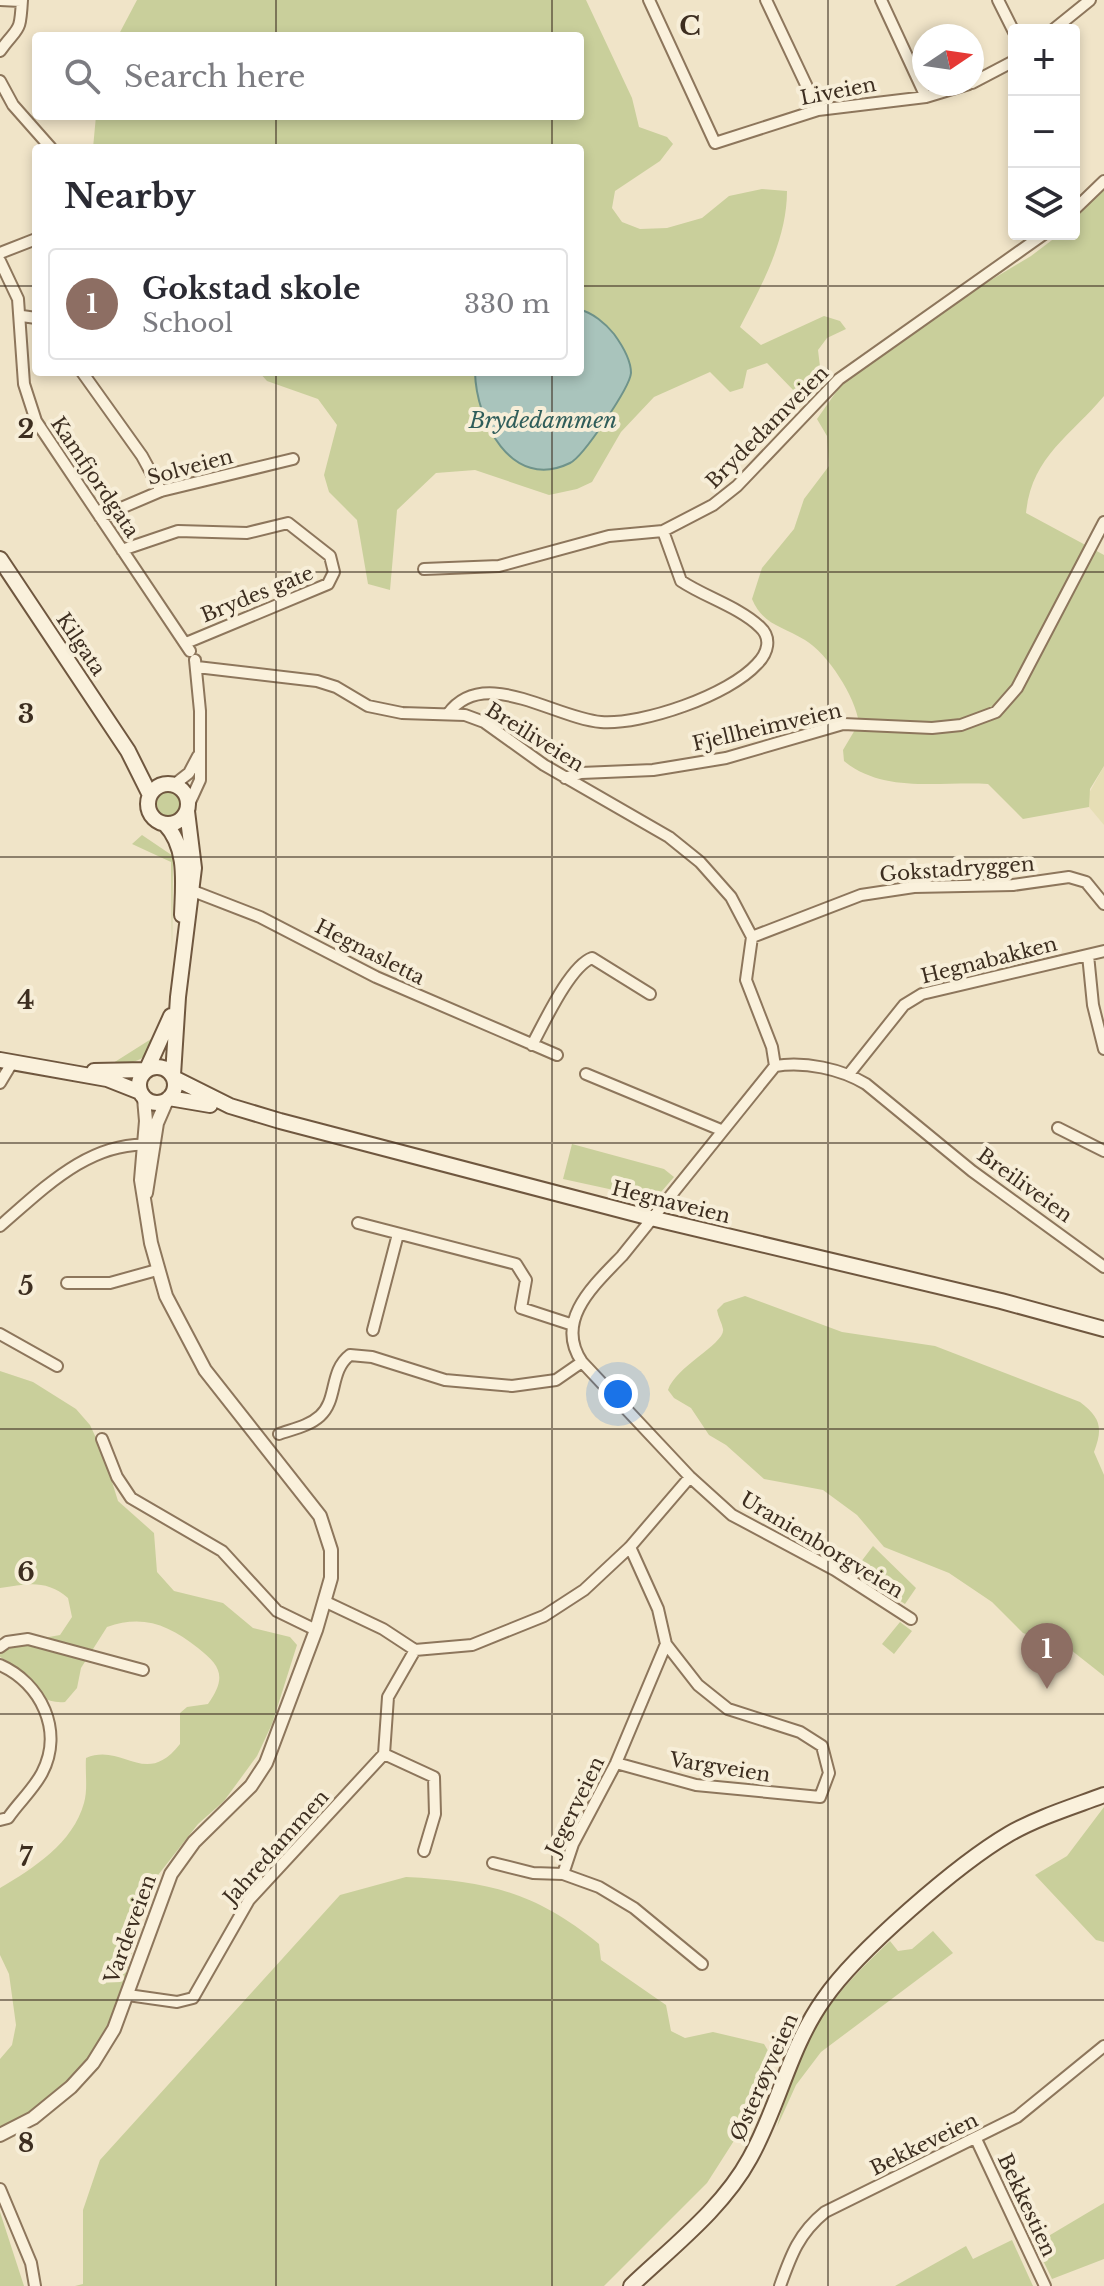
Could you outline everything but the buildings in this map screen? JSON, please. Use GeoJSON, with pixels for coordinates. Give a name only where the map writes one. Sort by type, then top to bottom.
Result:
{"type":"FeatureCollection","features":[{"type":"Feature","properties":{"kind":"main road","name":"Kilgata"},"geometry":{"type":"LineString","coordinates":[[0,559],[128,751],[150,795]]}},
{"type":"Feature","properties":{"kind":"main road","name":"Kilgata"},"geometry":{"type":"LineString","coordinates":[[128,751],[169,784]]}},
{"type":"Feature","properties":{"kind":"main road"},"geometry":{"type":"LineString","coordinates":[[6,1061],[107,1079],[155,1103],[168,1099],[175,1089],[173,1076],[178,997],[194,868],[184,790],[169,784],[150,795],[150,813],[173,832],[182,863],[184,944]]}},
{"type":"Feature","properties":{"kind":"main road"},"geometry":{"type":"LineString","coordinates":[[165,824],[177,822],[188,808]]}},
{"type":"Feature","properties":{"kind":"main road"},"geometry":{"type":"LineString","coordinates":[[142,1095],[139,1079],[178,997]]}},
{"type":"Feature","properties":{"kind":"main road"},"geometry":{"type":"LineString","coordinates":[[69,1071],[160,1066],[173,1076]]}},
{"type":"Feature","properties":{"kind":"main road","name":"Hegnaveien"},"geometry":{"type":"LineString","coordinates":[[173,1076],[196,1092],[230,1106],[651,1218],[1001,1301],[1104,1329]]}},
{"type":"Feature","properties":{"kind":"main road","name":"Hegnaveien"},"geometry":{"type":"LineString","coordinates":[[168,1099],[230,1106]]}},
{"type":"Feature","properties":{"kind":"main road","name":"Østerøyveien"},"geometry":{"type":"LineString","coordinates":[[631,2286],[702,2218],[739,2176],[758,2143],[802,2034],[824,1999],[854,1964],[994,1844],[1036,1821],[1104,1795]]}},
{"type":"Feature","properties":{"kind":"street"},"geometry":{"type":"LineString","coordinates":[[0,0],[22,1],[22,21],[16,35],[0,51]]}},
{"type":"Feature","properties":{"kind":"street","name":"Liveien"},"geometry":{"type":"LineString","coordinates":[[649,0],[715,143],[818,110],[929,96]]}},
{"type":"Feature","properties":{"kind":"street"},"geometry":{"type":"LineString","coordinates":[[766,0],[818,110]]}},
{"type":"Feature","properties":{"kind":"street"},"geometry":{"type":"LineString","coordinates":[[881,0],[926,97]]}},
{"type":"Feature","properties":{"kind":"street"},"geometry":{"type":"LineString","coordinates":[[998,0],[1010,24]]}},
{"type":"Feature","properties":{"kind":"street"},"geometry":{"type":"LineString","coordinates":[[1060,24],[1090,0]]}},
{"type":"Feature","properties":{"kind":"street","name":"Liveien"},"geometry":{"type":"LineString","coordinates":[[984,76],[1008,64]]}},
{"type":"Feature","properties":{"kind":"street"},"geometry":{"type":"LineString","coordinates":[[0,81],[13,105],[47,144]]}},
{"type":"Feature","properties":{"kind":"street"},"geometry":{"type":"LineString","coordinates":[[1080,204],[1104,181]]}},
{"type":"Feature","properties":{"kind":"street","name":"Brydedamveien"},"geometry":{"type":"LineString","coordinates":[[663,531],[713,505],[737,486],[839,379],[1036,240]]}},
{"type":"Feature","properties":{"kind":"street"},"geometry":{"type":"LineString","coordinates":[[0,253],[32,241]]}},
{"type":"Feature","properties":{"kind":"street","name":"Kamfjordgata"},"geometry":{"type":"LineString","coordinates":[[0,261],[18,299],[22,316],[24,384],[29,405],[50,446],[192,655]]}},
{"type":"Feature","properties":{"kind":"street"},"geometry":{"type":"LineString","coordinates":[[22,316],[32,317]]}},
{"type":"Feature","properties":{"kind":"street"},"geometry":{"type":"LineString","coordinates":[[85,376],[142,456],[161,491]]}},
{"type":"Feature","properties":{"kind":"street","name":"Solveien"},"geometry":{"type":"LineString","coordinates":[[100,517],[161,491],[293,459]]}},
{"type":"Feature","properties":{"kind":"street","name":"Brydes gate"},"geometry":{"type":"LineString","coordinates":[[122,550],[178,531],[247,533],[282,522],[295,526],[330,556],[334,572],[328,584],[192,655]]}},
{"type":"Feature","properties":{"kind":"street","name":"Fjellheimveien"},"geometry":{"type":"LineString","coordinates":[[565,778],[581,773],[653,770],[726,758],[843,724],[932,728],[983,719],[1006,703],[1017,688],[1104,522]]}},
{"type":"Feature","properties":{"kind":"street"},"geometry":{"type":"LineString","coordinates":[[424,569],[499,566],[609,536],[663,531],[681,581],[743,616],[764,632],[768,645],[766,653],[745,678],[726,689],[675,707],[615,722],[586,719],[492,692],[460,701],[448,714]]}},
{"type":"Feature","properties":{"kind":"street"},"geometry":{"type":"LineString","coordinates":[[188,808],[200,780],[192,655]]}},
{"type":"Feature","properties":{"kind":"street","name":"Breiliveien"},"geometry":{"type":"LineString","coordinates":[[192,655],[317,681],[336,687],[368,706],[402,713],[448,714],[484,722],[565,778],[669,837],[700,862],[731,897],[752,937]]}},
{"type":"Feature","properties":{"kind":"street"},"geometry":{"type":"LineString","coordinates":[[169,784],[189,773],[200,750]]}},
{"type":"Feature","properties":{"kind":"street","name":"Gokstadryggen"},"geometry":{"type":"LineString","coordinates":[[752,937],[861,895],[914,887],[1013,885],[1069,877],[1086,882],[1104,904]]}},
{"type":"Feature","properties":{"kind":"street","name":"Hegnasletta"},"geometry":{"type":"LineString","coordinates":[[193,891],[260,917],[376,977],[557,1055]]}},
{"type":"Feature","properties":{"kind":"street"},"geometry":{"type":"LineString","coordinates":[[752,937],[746,980],[772,1047],[775,1066]]}},
{"type":"Feature","properties":{"kind":"street","name":"Hegnabakken"},"geometry":{"type":"LineString","coordinates":[[849,1074],[904,1005],[922,994],[1104,951]]}},
{"type":"Feature","properties":{"kind":"street"},"geometry":{"type":"LineString","coordinates":[[1088,955],[1093,1005],[1104,1049]]}},
{"type":"Feature","properties":{"kind":"street"},"geometry":{"type":"LineString","coordinates":[[532,1045],[567,983],[587,959],[592,958],[650,994]]}},
{"type":"Feature","properties":{"kind":"street"},"geometry":{"type":"LineString","coordinates":[[0,1083],[6,1061]]}},
{"type":"Feature","properties":{"kind":"street"},"geometry":{"type":"LineString","coordinates":[[358,1223],[516,1264],[526,1280],[521,1308],[570,1324],[596,1283],[775,1066],[787,1064],[849,1074]]}},
{"type":"Feature","properties":{"kind":"street"},"geometry":{"type":"LineString","coordinates":[[586,1074],[721,1130]]}},
{"type":"Feature","properties":{"kind":"street","name":"Breiliveien"},"geometry":{"type":"LineString","coordinates":[[849,1074],[887,1099],[972,1171],[1104,1267]]}},
{"type":"Feature","properties":{"kind":"street","name":"Vardeveien"},"geometry":{"type":"LineString","coordinates":[[0,2135],[40,2113],[82,2075],[114,2029],[156,1907],[171,1874],[194,1842],[251,1786],[266,1763],[326,1602],[331,1550],[320,1516],[199,1362],[177,1321],[157,1270],[146,1193],[148,1144],[142,1095]]}},
{"type":"Feature","properties":{"kind":"street","name":"Vardeveien"},"geometry":{"type":"LineString","coordinates":[[148,1144],[168,1099]]}},
{"type":"Feature","properties":{"kind":"street"},"geometry":{"type":"LineString","coordinates":[[1058,1128],[1104,1151]]}},
{"type":"Feature","properties":{"kind":"street"},"geometry":{"type":"LineString","coordinates":[[0,1226],[92,1155],[116,1145],[148,1144]]}},
{"type":"Feature","properties":{"kind":"street"},"geometry":{"type":"LineString","coordinates":[[373,1330],[398,1234]]}},
{"type":"Feature","properties":{"kind":"street"},"geometry":{"type":"LineString","coordinates":[[67,1283],[110,1283],[157,1270]]}},
{"type":"Feature","properties":{"kind":"street","name":"Uranienborgveien"},"geometry":{"type":"LineString","coordinates":[[570,1324],[571,1341],[582,1362],[690,1477],[744,1523],[835,1570],[911,1619]]}},
{"type":"Feature","properties":{"kind":"street"},"geometry":{"type":"LineString","coordinates":[[0,1334],[57,1366]]}},
{"type":"Feature","properties":{"kind":"street"},"geometry":{"type":"LineString","coordinates":[[279,1434],[323,1414],[335,1373],[350,1355],[372,1357],[445,1380],[512,1386],[556,1380],[582,1362]]}},
{"type":"Feature","properties":{"kind":"street"},"geometry":{"type":"LineString","coordinates":[[102,1439],[117,1477],[131,1498],[222,1551],[277,1611],[316,1630]]}},
{"type":"Feature","properties":{"kind":"street"},"geometry":{"type":"LineString","coordinates":[[326,1602],[383,1629],[415,1650],[472,1645],[544,1616],[584,1590],[630,1547],[690,1477]]}},
{"type":"Feature","properties":{"kind":"street"},"geometry":{"type":"LineString","coordinates":[[630,1547],[658,1609],[666,1644]]}},
{"type":"Feature","properties":{"kind":"street"},"geometry":{"type":"LineString","coordinates":[[0,1647],[7,1642],[28,1639],[143,1670]]}},
{"type":"Feature","properties":{"kind":"street","name":"Jegerveien"},"geometry":{"type":"LineString","coordinates":[[666,1644],[616,1763],[573,1844],[563,1874],[599,1887],[634,1908],[702,1964]]}},
{"type":"Feature","properties":{"kind":"street","name":"Vargveien"},"geometry":{"type":"LineString","coordinates":[[616,1763],[696,1785],[820,1797],[829,1773],[822,1746],[800,1732],[753,1719],[718,1703],[698,1685],[666,1644]]}},
{"type":"Feature","properties":{"kind":"street"},"geometry":{"type":"LineString","coordinates":[[415,1650],[388,1697],[384,1754],[434,1777],[435,1814],[424,1851]]}},
{"type":"Feature","properties":{"kind":"street"},"geometry":{"type":"LineString","coordinates":[[0,1665],[18,1673],[37,1694],[46,1710],[50,1736],[42,1773],[8,1818],[0,1820]]}},
{"type":"Feature","properties":{"kind":"street","name":"Jahredammen"},"geometry":{"type":"LineString","coordinates":[[128,1995],[177,2002],[193,1998],[249,1900],[384,1754]]}},
{"type":"Feature","properties":{"kind":"street"},"geometry":{"type":"LineString","coordinates":[[493,1863],[533,1873],[563,1874]]}},
{"type":"Feature","properties":{"kind":"street","name":"Bekkeveien"},"geometry":{"type":"LineString","coordinates":[[780,2286],[795,2244],[805,2228],[825,2212],[1017,2117],[1104,2046]]}},
{"type":"Feature","properties":{"kind":"street","name":"Bekkestien"},"geometry":{"type":"LineString","coordinates":[[976,2139],[1045,2286]]}},
{"type":"Feature","properties":{"kind":"street"},"geometry":{"type":"LineString","coordinates":[[0,2189],[31,2263],[35,2286]]}},
{"type":"Feature","properties":{"kind":"shaded area"},"geometry":{"type":"Polygon","coordinates":[[[1104,766],[1104,825],[1089,807],[1087,797],[1104,766]]]}},
{"type":"Feature","properties":{"kind":"green space"},"geometry":{"type":"Polygon","coordinates":[[[137,0],[586,0],[632,98],[639,127],[667,137],[673,144],[660,161],[615,191],[612,208],[622,222],[640,229],[667,228],[702,218],[729,196],[762,189],[787,191],[778,244],[740,327],[761,345],[824,316],[840,321],[846,329],[827,338],[818,350],[821,375],[796,393],[767,363],[747,370],[743,388],[730,392],[710,372],[654,397],[621,432],[592,482],[577,489],[549,495],[475,470],[436,473],[397,510],[390,590],[368,584],[357,520],[329,492],[324,475],[337,425],[318,399],[267,381],[263,376],[584,376],[584,144],[93,144],[96,120],[584,120],[584,32],[120,32],[137,0]]]}},
{"type":"Feature","properties":{"kind":"green space"},"geometry":{"type":"Polygon","coordinates":[[[1104,188],[1104,396],[1044,462],[1030,493],[1026,513],[1104,555],[1104,766],[1090,789],[1089,807],[1023,819],[988,784],[895,782],[860,771],[844,761],[843,750],[859,723],[846,689],[814,646],[768,620],[752,599],[762,568],[794,529],[804,499],[829,466],[827,436],[817,419],[841,385],[938,312],[1052,240],[1080,240],[1080,214],[1104,188]]]}},
{"type":"Feature","properties":{"kind":"green space"},"geometry":{"type":"Polygon","coordinates":[[[169,792],[177,796],[181,804],[177,812],[169,816],[161,812],[157,804],[161,796],[169,792]]]}},
{"type":"Feature","properties":{"kind":"green space"},"geometry":{"type":"Polygon","coordinates":[[[142,835],[173,856],[172,956],[171,862],[132,844],[142,835]]]}},
{"type":"Feature","properties":{"kind":"green space"},"geometry":{"type":"Polygon","coordinates":[[[159,1034],[150,1050],[140,1059],[110,1065],[159,1034]]]}},
{"type":"Feature","properties":{"kind":"green space"},"geometry":{"type":"Polygon","coordinates":[[[572,1144],[664,1169],[674,1177],[655,1199],[563,1179],[572,1144]]]}},
{"type":"Feature","properties":{"kind":"green space"},"geometry":{"type":"Polygon","coordinates":[[[745,1296],[842,1332],[935,1346],[1080,1402],[1092,1413],[1099,1430],[1094,1452],[1104,1475],[1104,1676],[1071,1650],[1023,1633],[992,1602],[949,1573],[884,1547],[857,1515],[823,1490],[764,1479],[726,1445],[709,1435],[691,1408],[674,1398],[668,1390],[672,1381],[722,1335],[717,1310],[724,1303],[745,1296]]]}},
{"type":"Feature","properties":{"kind":"green space"},"geometry":{"type":"Polygon","coordinates":[[[0,1371],[33,1382],[76,1409],[90,1425],[103,1453],[118,1501],[154,1533],[157,1572],[174,1591],[223,1603],[253,1628],[290,1637],[297,1645],[272,1724],[257,1756],[224,1801],[198,1824],[151,1884],[114,2017],[98,2048],[44,2109],[0,2129],[0,2059],[12,2045],[16,2025],[9,1974],[0,1955],[0,1888],[39,1863],[71,1830],[85,1798],[86,1758],[111,1755],[145,1764],[167,1757],[180,1744],[180,1713],[187,1707],[208,1704],[218,1686],[219,1673],[212,1661],[177,1633],[144,1622],[107,1627],[81,1668],[77,1688],[65,1702],[44,1698],[0,1657],[0,1646],[60,1635],[72,1617],[68,1598],[52,1588],[28,1584],[0,1588],[0,1371]]]}},
{"type":"Feature","properties":{"kind":"green space"},"geometry":{"type":"Polygon","coordinates":[[[873,1546],[916,1588],[905,1604],[854,1571],[873,1546]]]}},
{"type":"Feature","properties":{"kind":"green space"},"geometry":{"type":"Polygon","coordinates":[[[900,1622],[912,1631],[894,1654],[882,1644],[900,1622]]]}},
{"type":"Feature","properties":{"kind":"green space"},"geometry":{"type":"Polygon","coordinates":[[[1104,1807],[1104,1942],[1096,1940],[1035,1875],[1067,1856],[1104,1807]]]}},
{"type":"Feature","properties":{"kind":"green space"},"geometry":{"type":"Polygon","coordinates":[[[406,1877],[486,1886],[531,1901],[576,1926],[599,1944],[601,1960],[666,2005],[671,2031],[685,2038],[713,2032],[764,2044],[770,2054],[744,2125],[707,2183],[604,2286],[75,2286],[83,2284],[83,2210],[100,2160],[340,1895],[406,1877]]]}},
{"type":"Feature","properties":{"kind":"green space"},"geometry":{"type":"Polygon","coordinates":[[[933,1931],[953,1953],[821,2052],[796,2085],[777,2127],[806,2045],[831,2004],[890,1941],[898,1951],[912,1949],[933,1931]]]}},
{"type":"Feature","properties":{"kind":"green space"},"geometry":{"type":"Polygon","coordinates":[[[1104,2203],[1104,2259],[1052,2279],[1035,2244],[1104,2203]]]}},
{"type":"Feature","properties":{"kind":"green space"},"geometry":{"type":"Polygon","coordinates":[[[0,2212],[24,2286],[0,2286],[0,2212]]]}},
{"type":"Feature","properties":{"kind":"green space"},"geometry":{"type":"Polygon","coordinates":[[[1012,2240],[1033,2286],[895,2286],[966,2246],[973,2259],[1012,2240]]]}},
{"type":"Feature","properties":{"kind":"water","name":"Brydedammen"},"geometry":{"type":"Polygon","coordinates":[[[584,311],[611,330],[626,352],[631,373],[623,392],[585,448],[570,463],[549,469],[530,468],[514,460],[501,446],[490,430],[475,376],[584,376],[584,311]]]}},
{"type":"Feature","properties":{"kind":"place","name":"Gokstad skole"},"geometry":{"type":"Point","coordinates":[1047,1689]}}]}
